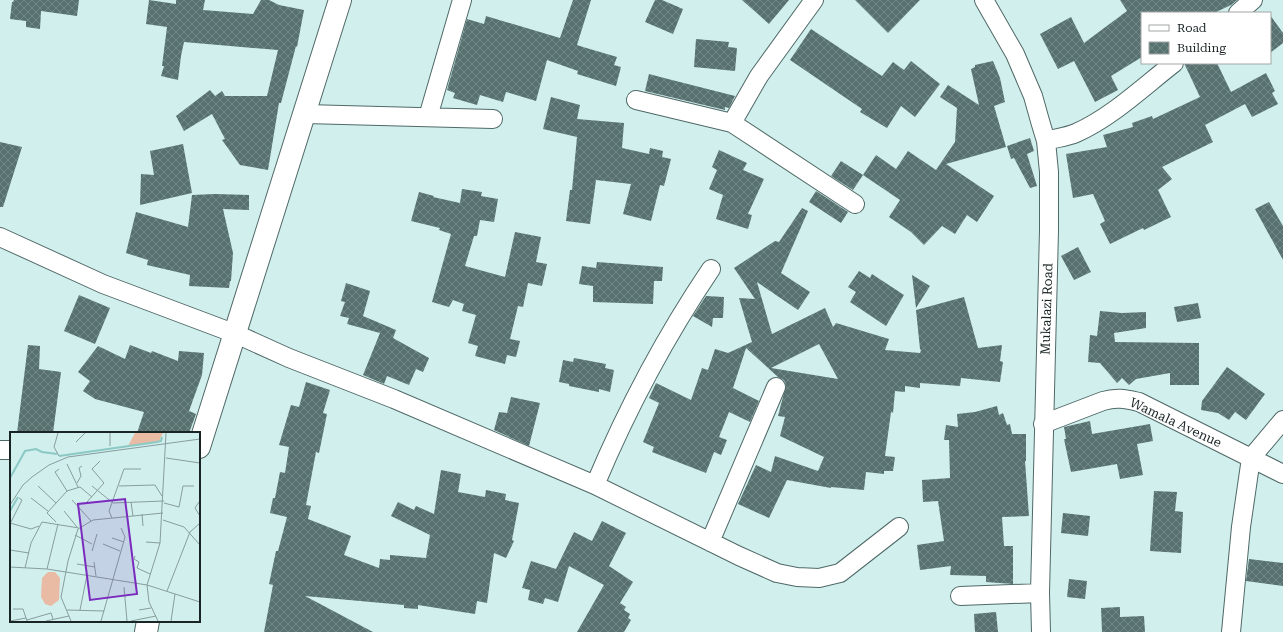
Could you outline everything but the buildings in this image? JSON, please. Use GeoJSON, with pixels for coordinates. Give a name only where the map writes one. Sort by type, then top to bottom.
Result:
{"type":"FeatureCollection","features":[{"type":"Feature","properties":{"kind":"main road"},"geometry":{"type":"LineString","coordinates":[[200,444],[305,114],[336,1]]}},
{"type":"Feature","properties":{"kind":"main road"},"geometry":{"type":"LineString","coordinates":[[146,632],[148,622]]}},
{"type":"Feature","properties":{"kind":"street"},"geometry":{"type":"LineString","coordinates":[[428,117],[462,0]]}},
{"type":"Feature","properties":{"kind":"street"},"geometry":{"type":"LineString","coordinates":[[732,123],[759,76],[814,0]]}},
{"type":"Feature","properties":{"kind":"street","name":"Mukalazi Road"},"geometry":{"type":"LineString","coordinates":[[984,0],[1015,54],[1033,96],[1046,141],[1049,172],[1049,230],[1040,593],[1041,632]]}},
{"type":"Feature","properties":{"kind":"street"},"geometry":{"type":"LineString","coordinates":[[1239,12],[1253,0]]}},
{"type":"Feature","properties":{"kind":"street"},"geometry":{"type":"LineString","coordinates":[[1046,141],[1074,134],[1095,123],[1173,64]]}},
{"type":"Feature","properties":{"kind":"street"},"geometry":{"type":"LineString","coordinates":[[636,100],[732,123],[856,204]]}},
{"type":"Feature","properties":{"kind":"street"},"geometry":{"type":"LineString","coordinates":[[305,114],[493,119]]}},
{"type":"Feature","properties":{"kind":"street"},"geometry":{"type":"LineString","coordinates":[[0,237],[103,284],[236,334],[289,358],[394,400],[595,485],[777,574],[819,578],[840,573],[899,527]]}},
{"type":"Feature","properties":{"kind":"street"},"geometry":{"type":"LineString","coordinates":[[595,485],[609,452],[650,368],[711,269]]}},
{"type":"Feature","properties":{"kind":"street"},"geometry":{"type":"LineString","coordinates":[[710,542],[776,387]]}},
{"type":"Feature","properties":{"kind":"street","name":"Wamala Avenue"},"geometry":{"type":"LineString","coordinates":[[1043,424],[1103,400],[1113,398],[1125,399],[1139,402],[1283,474]]}},
{"type":"Feature","properties":{"kind":"street"},"geometry":{"type":"LineString","coordinates":[[1231,632],[1241,528],[1250,458],[1283,420]]}},
{"type":"Feature","properties":{"kind":"street"},"geometry":{"type":"LineString","coordinates":[[960,596],[1040,593]]}}]}
